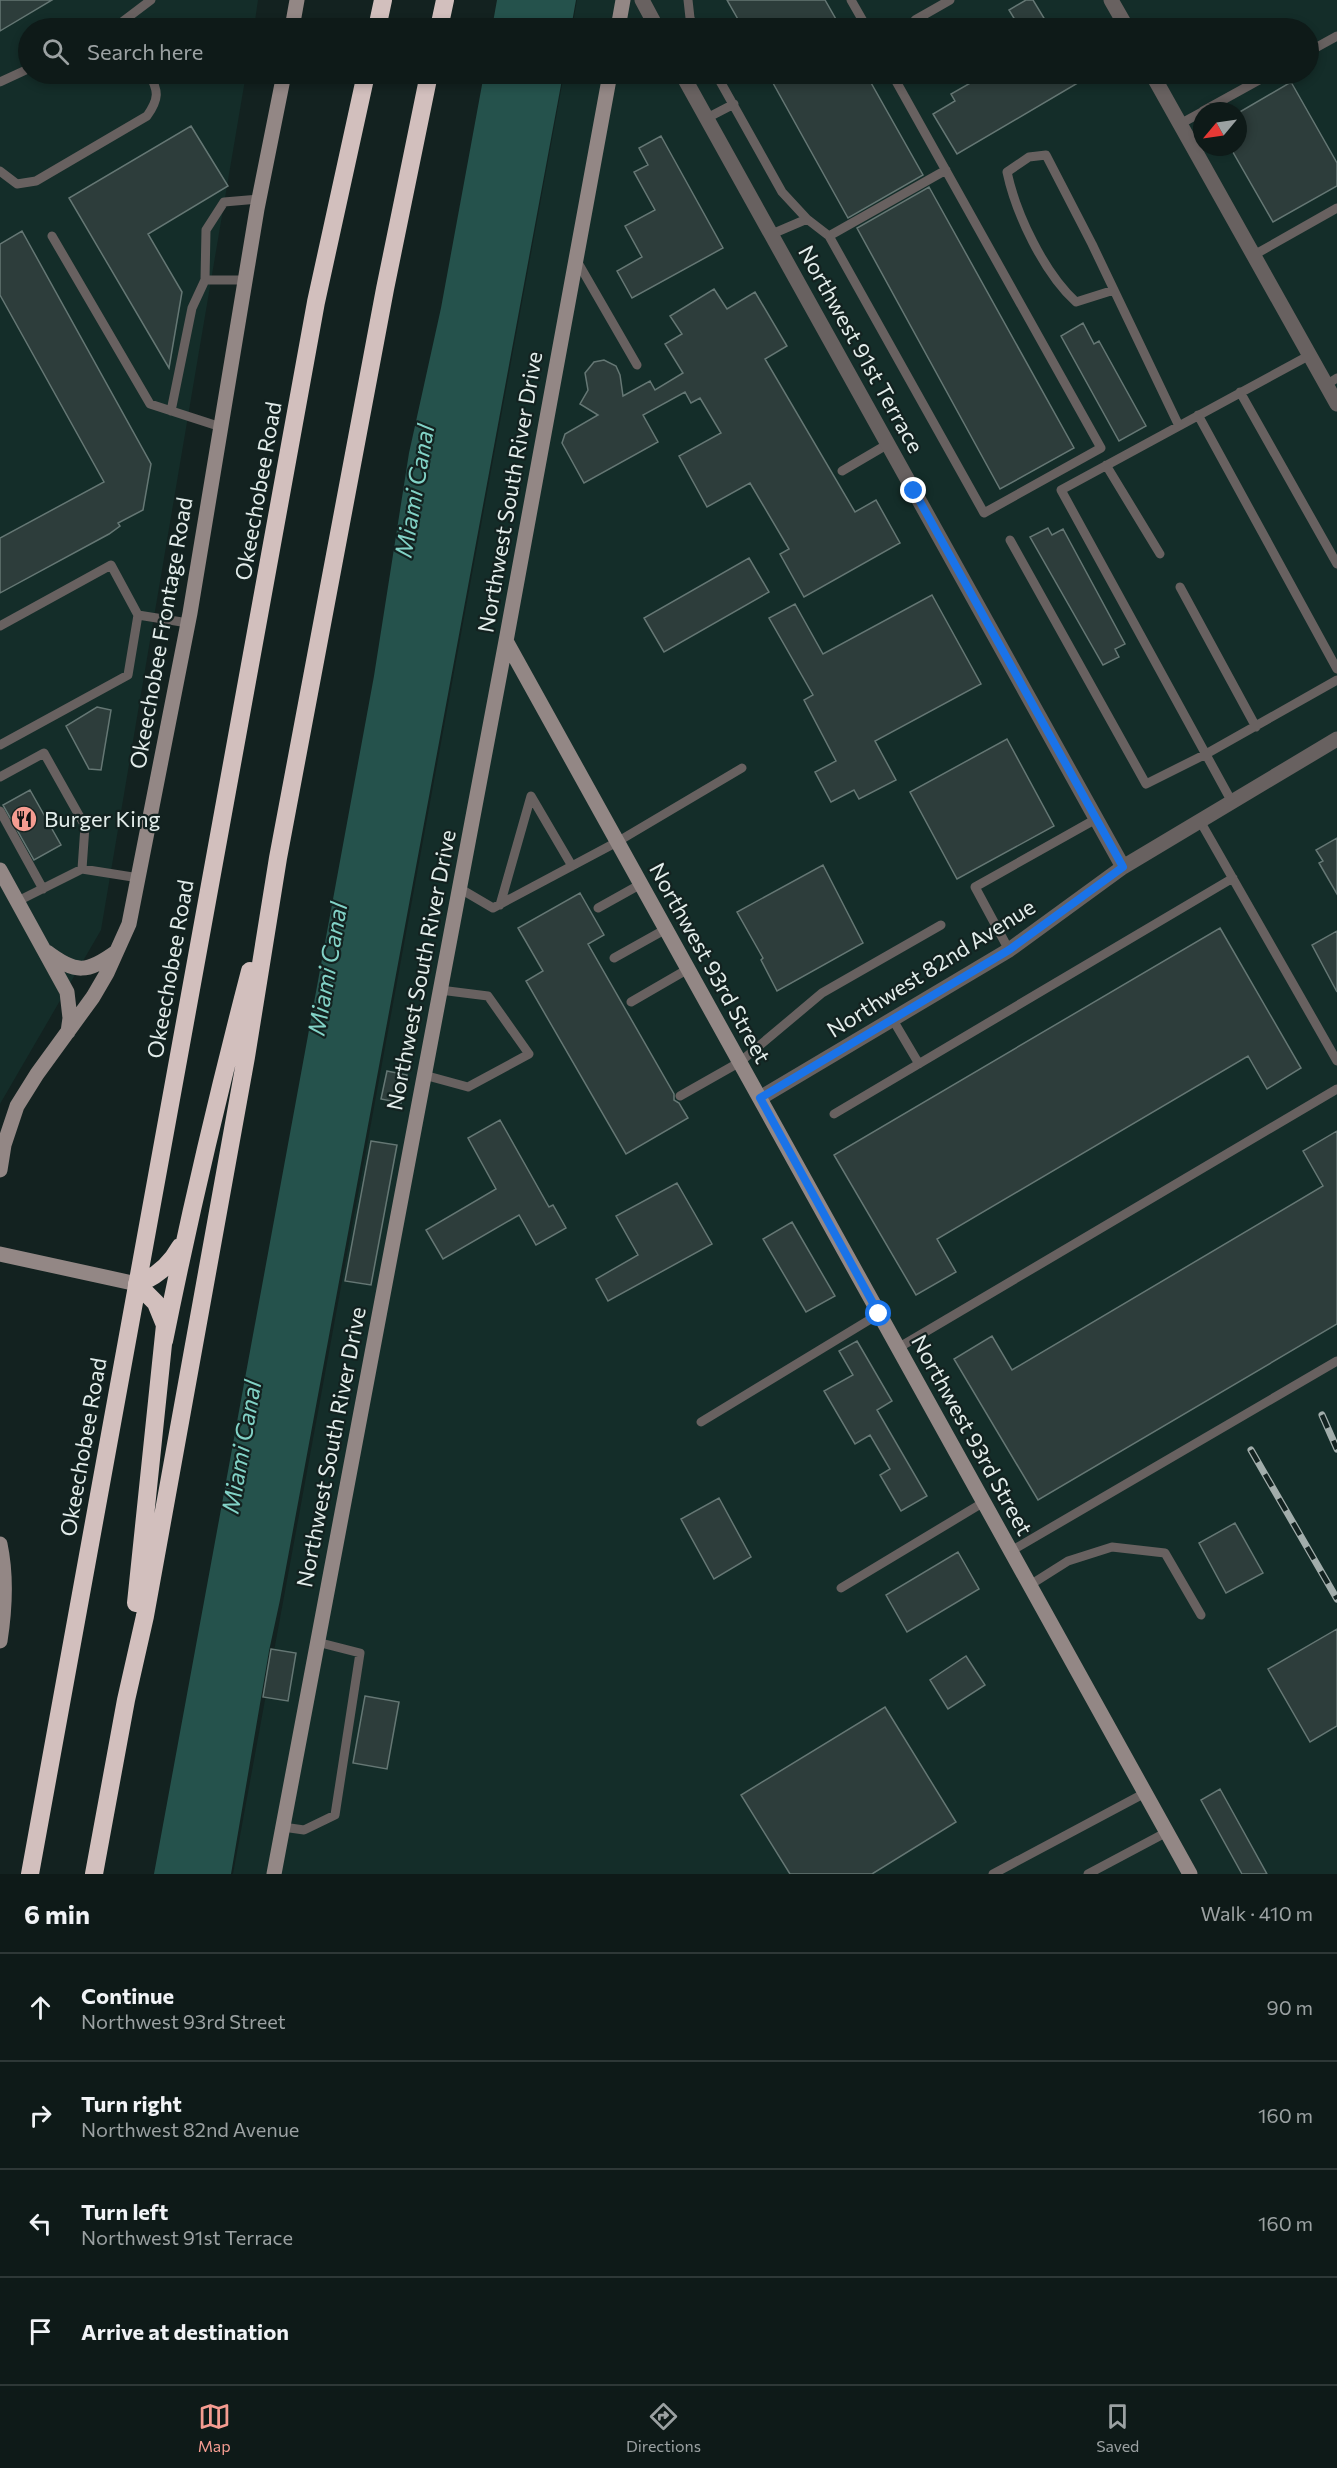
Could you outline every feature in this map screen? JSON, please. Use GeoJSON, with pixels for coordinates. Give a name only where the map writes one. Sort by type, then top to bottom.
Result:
{"type":"FeatureCollection","features":[{"type":"Feature","properties":{"kind":"highway"},"geometry":{"type":"LineString","coordinates":[[379,18],[383,0]]}},
{"type":"Feature","properties":{"kind":"highway"},"geometry":{"type":"LineString","coordinates":[[441,18],[445,0]]}},
{"type":"Feature","properties":{"kind":"highway","name":"Okeechobee Road"},"geometry":{"type":"LineString","coordinates":[[30,1874],[316,302],[364,84]]}},
{"type":"Feature","properties":{"kind":"highway"},"geometry":{"type":"LineString","coordinates":[[94,1874],[126,1700],[145,1616],[246,1057],[278,858],[385,289],[427,84]]}},
{"type":"Feature","properties":{"kind":"highway"},"geometry":{"type":"LineString","coordinates":[[126,1700],[164,1341],[186,1231],[213,1116],[278,858]]}},
{"type":"Feature","properties":{"kind":"highway"},"geometry":{"type":"LineString","coordinates":[[137,1284],[149,1280],[168,1264],[177,1252],[186,1231]]}},
{"type":"Feature","properties":{"kind":"highway"},"geometry":{"type":"LineString","coordinates":[[137,1284],[151,1295],[163,1315],[164,1341]]}},
{"type":"Feature","properties":{"kind":"street"},"geometry":{"type":"LineString","coordinates":[[294,18],[297,0]]}},
{"type":"Feature","properties":{"kind":"street"},"geometry":{"type":"LineString","coordinates":[[620,18],[623,0]]}},
{"type":"Feature","properties":{"kind":"street"},"geometry":{"type":"LineString","coordinates":[[642,0],[652,18]]}},
{"type":"Feature","properties":{"kind":"street"},"geometry":{"type":"LineString","coordinates":[[1111,0],[1121,18]]}},
{"type":"Feature","properties":{"kind":"street","name":"Okeechobee Frontage Road"},"geometry":{"type":"LineString","coordinates":[[0,1170],[4,1145],[17,1106],[37,1074],[93,997],[129,924],[188,623],[259,199],[282,84]]}},
{"type":"Feature","properties":{"kind":"street","name":"Northwest South River Drive"},"geometry":{"type":"LineString","coordinates":[[274,1874],[608,84]]}},
{"type":"Feature","properties":{"kind":"street","name":"Northwest 91st Terrace"},"geometry":{"type":"LineString","coordinates":[[688,84],[1123,867]]}},
{"type":"Feature","properties":{"kind":"street"},"geometry":{"type":"LineString","coordinates":[[1158,84],[1310,355],[1332,382],[1337,404]]}},
{"type":"Feature","properties":{"kind":"street","name":"Northwest 93rd Street"},"geometry":{"type":"LineString","coordinates":[[506,641],[1190,1874]]}},
{"type":"Feature","properties":{"kind":"street","name":"Northwest 82nd Avenue"},"geometry":{"type":"LineString","coordinates":[[760,1098],[1009,950],[1123,867],[1337,739]]}},
{"type":"Feature","properties":{"kind":"street"},"geometry":{"type":"LineString","coordinates":[[0,870],[67,992],[70,1012],[68,1032]]}},
{"type":"Feature","properties":{"kind":"street"},"geometry":{"type":"LineString","coordinates":[[45,950],[61,963],[82,969],[101,962],[117,951]]}},
{"type":"Feature","properties":{"kind":"street"},"geometry":{"type":"LineString","coordinates":[[0,1254],[137,1284]]}},
{"type":"Feature","properties":{"kind":"street"},"geometry":{"type":"LineString","coordinates":[[0,1544],[5,1612],[0,1641]]}},
{"type":"Feature","properties":{"kind":"lane"},"geometry":{"type":"LineString","coordinates":[[130,18],[151,0]]}},
{"type":"Feature","properties":{"kind":"lane"},"geometry":{"type":"LineString","coordinates":[[688,0],[690,18]]}},
{"type":"Feature","properties":{"kind":"lane"},"geometry":{"type":"LineString","coordinates":[[851,0],[861,18]]}},
{"type":"Feature","properties":{"kind":"lane"},"geometry":{"type":"LineString","coordinates":[[918,18],[950,0]]}},
{"type":"Feature","properties":{"kind":"lane"},"geometry":{"type":"LineString","coordinates":[[1319,46],[1337,36]]}},
{"type":"Feature","properties":{"kind":"lane"},"geometry":{"type":"LineString","coordinates":[[0,82],[18,74]]}},
{"type":"Feature","properties":{"kind":"lane"},"geometry":{"type":"LineString","coordinates":[[0,171],[17,184],[36,181],[147,116],[154,105],[158,87],[156,84]]}},
{"type":"Feature","properties":{"kind":"lane"},"geometry":{"type":"LineString","coordinates":[[722,84],[782,192],[807,219],[829,236],[984,513],[1101,448],[898,84]]}},
{"type":"Feature","properties":{"kind":"lane"},"geometry":{"type":"LineString","coordinates":[[1219,102],[1252,84]]}},
{"type":"Feature","properties":{"kind":"lane"},"geometry":{"type":"LineString","coordinates":[[707,118],[734,104]]}},
{"type":"Feature","properties":{"kind":"lane"},"geometry":{"type":"LineString","coordinates":[[1180,124],[1193,116]]}},
{"type":"Feature","properties":{"kind":"lane"},"geometry":{"type":"LineString","coordinates":[[1114,290],[1076,302],[1064,291],[1043,260],[1012,195],[1007,172],[1029,157],[1046,155],[1114,290],[1179,426]]}},
{"type":"Feature","properties":{"kind":"lane"},"geometry":{"type":"LineString","coordinates":[[829,236],[946,170]]}},
{"type":"Feature","properties":{"kind":"lane"},"geometry":{"type":"LineString","coordinates":[[171,411],[192,308],[205,280],[206,230],[224,202],[259,199]]}},
{"type":"Feature","properties":{"kind":"lane"},"geometry":{"type":"LineString","coordinates":[[1254,255],[1337,208]]}},
{"type":"Feature","properties":{"kind":"lane"},"geometry":{"type":"LineString","coordinates":[[772,234],[807,219]]}},
{"type":"Feature","properties":{"kind":"lane"},"geometry":{"type":"LineString","coordinates":[[52,236],[150,404],[221,427]]}},
{"type":"Feature","properties":{"kind":"lane"},"geometry":{"type":"LineString","coordinates":[[576,259],[637,365]]}},
{"type":"Feature","properties":{"kind":"lane"},"geometry":{"type":"LineString","coordinates":[[205,280],[245,280]]}},
{"type":"Feature","properties":{"kind":"lane"},"geometry":{"type":"LineString","coordinates":[[1232,802],[1061,490],[1310,355]]}},
{"type":"Feature","properties":{"kind":"lane"},"geometry":{"type":"LineString","coordinates":[[1240,392],[1337,564]]}},
{"type":"Feature","properties":{"kind":"lane"},"geometry":{"type":"LineString","coordinates":[[1198,416],[1337,669]]}},
{"type":"Feature","properties":{"kind":"lane"},"geometry":{"type":"LineString","coordinates":[[842,471],[888,444]]}},
{"type":"Feature","properties":{"kind":"lane"},"geometry":{"type":"LineString","coordinates":[[1106,465],[1160,554]]}},
{"type":"Feature","properties":{"kind":"lane"},"geometry":{"type":"LineString","coordinates":[[1010,540],[1146,784],[1256,727],[1337,680]]}},
{"type":"Feature","properties":{"kind":"lane"},"geometry":{"type":"LineString","coordinates":[[0,626],[111,565],[138,615],[128,675],[0,745]]}},
{"type":"Feature","properties":{"kind":"lane"},"geometry":{"type":"LineString","coordinates":[[1180,587],[1256,727]]}},
{"type":"Feature","properties":{"kind":"lane"},"geometry":{"type":"LineString","coordinates":[[138,615],[188,623]]}},
{"type":"Feature","properties":{"kind":"lane"},"geometry":{"type":"LineString","coordinates":[[1,778],[44,753],[85,826],[82,869]]}},
{"type":"Feature","properties":{"kind":"lane"},"geometry":{"type":"LineString","coordinates":[[459,888],[493,908],[617,842],[742,768]]}},
{"type":"Feature","properties":{"kind":"lane"},"geometry":{"type":"LineString","coordinates":[[500,905],[531,796],[572,866]]}},
{"type":"Feature","properties":{"kind":"lane"},"geometry":{"type":"LineString","coordinates":[[0,811],[43,889]]}},
{"type":"Feature","properties":{"kind":"lane"},"geometry":{"type":"LineString","coordinates":[[1009,950],[975,887],[1096,819]]}},
{"type":"Feature","properties":{"kind":"lane"},"geometry":{"type":"LineString","coordinates":[[1200,821],[1337,1061]]}},
{"type":"Feature","properties":{"kind":"lane"},"geometry":{"type":"LineString","coordinates":[[18,901],[82,869],[139,878]]}},
{"type":"Feature","properties":{"kind":"lane"},"geometry":{"type":"LineString","coordinates":[[834,1114],[1233,878]]}},
{"type":"Feature","properties":{"kind":"lane"},"geometry":{"type":"LineString","coordinates":[[598,908],[641,884]]}},
{"type":"Feature","properties":{"kind":"lane"},"geometry":{"type":"LineString","coordinates":[[680,1096],[740,1062],[822,993],[941,925]]}},
{"type":"Feature","properties":{"kind":"lane"},"geometry":{"type":"LineString","coordinates":[[614,958],[666,929]]}},
{"type":"Feature","properties":{"kind":"lane"},"geometry":{"type":"LineString","coordinates":[[632,1002],[688,969]]}},
{"type":"Feature","properties":{"kind":"lane"},"geometry":{"type":"LineString","coordinates":[[424,1075],[468,1087],[529,1053],[488,996],[440,990]]}},
{"type":"Feature","properties":{"kind":"lane"},"geometry":{"type":"LineString","coordinates":[[893,1020],[919,1064]]}},
{"type":"Feature","properties":{"kind":"lane"},"geometry":{"type":"LineString","coordinates":[[898,1348],[1337,1089]]}},
{"type":"Feature","properties":{"kind":"lane"},"geometry":{"type":"LineString","coordinates":[[701,1422],[879,1314]]}},
{"type":"Feature","properties":{"kind":"lane"},"geometry":{"type":"LineString","coordinates":[[1011,1551],[1337,1361]]}},
{"type":"Feature","properties":{"kind":"lane"},"geometry":{"type":"LineString","coordinates":[[841,1588],[984,1502]]}},
{"type":"Feature","properties":{"kind":"lane"},"geometry":{"type":"LineString","coordinates":[[1030,1585],[1068,1562],[1112,1547],[1165,1553],[1201,1615]]}},
{"type":"Feature","properties":{"kind":"lane"},"geometry":{"type":"LineString","coordinates":[[283,1827],[304,1830],[335,1815],[360,1653],[317,1642]]}},
{"type":"Feature","properties":{"kind":"lane"},"geometry":{"type":"LineString","coordinates":[[998,1873],[1145,1793]]}},
{"type":"Feature","properties":{"kind":"lane"},"geometry":{"type":"LineString","coordinates":[[1088,1874],[1167,1832]]}},
{"type":"Feature","properties":{"kind":"shaded area"},"geometry":{"type":"Polygon","coordinates":[[[0,0],[258,0],[255,18],[18,18],[18,84],[244,84],[101,930],[0,1104],[0,0]]]}},
{"type":"Feature","properties":{"kind":"shaded area"},"geometry":{"type":"Polygon","coordinates":[[[577,0],[1337,0],[1337,1874],[233,1874],[562,84],[1319,84],[1319,18],[574,18],[577,0]]]}},
{"type":"Feature","properties":{"kind":"water"},"geometry":{"type":"Polygon","coordinates":[[[497,0],[576,0],[573,18],[494,18],[497,0]]]}},
{"type":"Feature","properties":{"kind":"water","name":"Miami Canal"},"geometry":{"type":"Polygon","coordinates":[[[482,84],[561,84],[269,1651],[231,1874],[154,1874],[374,676],[409,453],[441,308],[482,84]]]}},
{"type":"Feature","properties":{"kind":"building"},"geometry":{"type":"Polygon","coordinates":[[[0,0],[52,0],[18,18],[18,20],[0,31],[0,0]]]}},
{"type":"Feature","properties":{"kind":"building"},"geometry":{"type":"Polygon","coordinates":[[[727,0],[825,0],[835,18],[737,18],[727,0]]]}},
{"type":"Feature","properties":{"kind":"building"},"geometry":{"type":"Polygon","coordinates":[[[1026,0],[1033,0],[1044,18],[1014,18],[1009,10],[1026,0]]]}},
{"type":"Feature","properties":{"kind":"building"},"geometry":{"type":"Polygon","coordinates":[[[774,84],[872,84],[923,175],[848,218],[774,84]]]}},
{"type":"Feature","properties":{"kind":"building"},"geometry":{"type":"Polygon","coordinates":[[[968,84],[1076,84],[957,154],[933,114],[955,101],[951,94],[968,84]]]}},
{"type":"Feature","properties":{"kind":"building"},"geometry":{"type":"Polygon","coordinates":[[[1288,84],[1292,84],[1337,163],[1337,186],[1273,222],[1235,156],[1247,156],[1247,108],[1288,84]]]}},
{"type":"Feature","properties":{"kind":"building"},"geometry":{"type":"Polygon","coordinates":[[[191,126],[228,186],[148,234],[182,292],[169,368],[69,198],[191,126]]]}},
{"type":"Feature","properties":{"kind":"building"},"geometry":{"type":"Polygon","coordinates":[[[661,136],[723,248],[632,298],[617,271],[642,257],[625,226],[655,210],[634,172],[648,165],[639,148],[661,136]]]}},
{"type":"Feature","properties":{"kind":"building"},"geometry":{"type":"Polygon","coordinates":[[[929,187],[1074,448],[1000,489],[857,228],[929,187]]]}},
{"type":"Feature","properties":{"kind":"building"},"geometry":{"type":"Polygon","coordinates":[[[22,231],[151,464],[143,510],[118,523],[120,526],[109,534],[0,593],[0,538],[104,482],[0,295],[0,244],[22,231]]]}},
{"type":"Feature","properties":{"kind":"building"},"geometry":{"type":"Polygon","coordinates":[[[714,289],[727,309],[755,292],[787,346],[765,359],[855,512],[876,500],[900,543],[804,597],[780,554],[789,549],[750,483],[707,507],[679,456],[721,433],[700,398],[691,403],[685,392],[643,415],[658,442],[584,483],[562,443],[565,434],[598,415],[580,404],[588,390],[585,373],[594,362],[604,360],[616,366],[620,375],[623,396],[650,381],[655,390],[683,373],[665,344],[682,334],[670,316],[714,289]]]}},
{"type":"Feature","properties":{"kind":"building"},"geometry":{"type":"Polygon","coordinates":[[[1083,323],[1094,344],[1099,341],[1146,426],[1119,441],[1061,336],[1083,323]]]}},
{"type":"Feature","properties":{"kind":"building"},"geometry":{"type":"Polygon","coordinates":[[[1048,528],[1052,535],[1063,529],[1125,644],[1115,649],[1119,657],[1103,665],[1030,537],[1048,528]]]}},
{"type":"Feature","properties":{"kind":"building"},"geometry":{"type":"Polygon","coordinates":[[[749,558],[769,592],[664,652],[644,618],[749,558]]]}},
{"type":"Feature","properties":{"kind":"building"},"geometry":{"type":"Polygon","coordinates":[[[932,595],[981,684],[875,741],[896,780],[859,799],[854,790],[831,802],[815,772],[836,761],[804,700],[813,695],[769,618],[795,604],[823,654],[932,595]]]}},
{"type":"Feature","properties":{"kind":"building"},"geometry":{"type":"Polygon","coordinates":[[[97,707],[111,710],[101,770],[89,769],[66,726],[97,707]]]}},
{"type":"Feature","properties":{"kind":"building"},"geometry":{"type":"Polygon","coordinates":[[[1007,739],[1054,826],[957,879],[910,792],[1007,739]]]}},
{"type":"Feature","properties":{"kind":"building"},"geometry":{"type":"Polygon","coordinates":[[[30,790],[61,845],[34,860],[3,805],[30,790]]]}},
{"type":"Feature","properties":{"kind":"building"},"geometry":{"type":"Polygon","coordinates":[[[1337,838],[1337,894],[1319,863],[1323,861],[1316,850],[1337,838]]]}},
{"type":"Feature","properties":{"kind":"building"},"geometry":{"type":"Polygon","coordinates":[[[823,865],[863,943],[777,991],[761,960],[763,958],[737,912],[823,865]]]}},
{"type":"Feature","properties":{"kind":"building"},"geometry":{"type":"Polygon","coordinates":[[[580,893],[604,935],[588,944],[674,1094],[674,1100],[679,1103],[688,1118],[626,1154],[526,981],[543,971],[518,928],[580,893]]]}},
{"type":"Feature","properties":{"kind":"building"},"geometry":{"type":"Polygon","coordinates":[[[1220,928],[1301,1068],[1267,1089],[1248,1056],[937,1239],[956,1272],[916,1295],[834,1155],[1220,928]]]}},
{"type":"Feature","properties":{"kind":"building"},"geometry":{"type":"Polygon","coordinates":[[[1337,931],[1337,992],[1312,945],[1337,931]]]}},
{"type":"Feature","properties":{"kind":"building"},"geometry":{"type":"Polygon","coordinates":[[[387,1071],[407,1075],[401,1103],[381,1099],[387,1071]]]}},
{"type":"Feature","properties":{"kind":"building"},"geometry":{"type":"Polygon","coordinates":[[[500,1120],[549,1207],[553,1205],[566,1228],[536,1245],[519,1215],[443,1259],[426,1230],[496,1189],[468,1138],[500,1120]]]}},
{"type":"Feature","properties":{"kind":"building"},"geometry":{"type":"Polygon","coordinates":[[[1337,1131],[1337,1324],[1038,1500],[954,1359],[992,1336],[1012,1370],[1323,1186],[1303,1151],[1337,1131]]]}},
{"type":"Feature","properties":{"kind":"building"},"geometry":{"type":"Polygon","coordinates":[[[371,1141],[397,1145],[371,1285],[345,1281],[371,1141]]]}},
{"type":"Feature","properties":{"kind":"building"},"geometry":{"type":"Polygon","coordinates":[[[677,1183],[712,1244],[608,1301],[596,1279],[638,1255],[616,1216],[677,1183]]]}},
{"type":"Feature","properties":{"kind":"building"},"geometry":{"type":"Polygon","coordinates":[[[792,1222],[835,1296],[806,1312],[763,1239],[792,1222]]]}},
{"type":"Feature","properties":{"kind":"building"},"geometry":{"type":"Polygon","coordinates":[[[857,1341],[892,1401],[877,1410],[927,1496],[901,1511],[880,1475],[890,1469],[870,1435],[855,1444],[824,1391],[853,1375],[839,1351],[857,1341]]]}},
{"type":"Feature","properties":{"kind":"building"},"geometry":{"type":"Polygon","coordinates":[[[719,1498],[751,1557],[714,1579],[681,1519],[719,1498]]]}},
{"type":"Feature","properties":{"kind":"building"},"geometry":{"type":"Polygon","coordinates":[[[1235,1523],[1263,1573],[1226,1593],[1199,1543],[1235,1523]]]}},
{"type":"Feature","properties":{"kind":"building"},"geometry":{"type":"Polygon","coordinates":[[[958,1552],[979,1589],[907,1632],[886,1595],[958,1552]]]}},
{"type":"Feature","properties":{"kind":"building"},"geometry":{"type":"Polygon","coordinates":[[[1337,1629],[1337,1726],[1310,1742],[1268,1669],[1337,1629]]]}},
{"type":"Feature","properties":{"kind":"building"},"geometry":{"type":"Polygon","coordinates":[[[271,1649],[296,1653],[288,1701],[263,1697],[271,1649]]]}},
{"type":"Feature","properties":{"kind":"building"},"geometry":{"type":"Polygon","coordinates":[[[966,1656],[985,1685],[948,1709],[930,1680],[966,1656]]]}},
{"type":"Feature","properties":{"kind":"building"},"geometry":{"type":"Polygon","coordinates":[[[365,1696],[399,1702],[387,1769],[353,1763],[365,1696]]]}},
{"type":"Feature","properties":{"kind":"building"},"geometry":{"type":"Polygon","coordinates":[[[885,1707],[956,1822],[872,1874],[790,1874],[741,1795],[885,1707]]]}},
{"type":"Feature","properties":{"kind":"building"},"geometry":{"type":"Polygon","coordinates":[[[1220,1789],[1267,1874],[1242,1874],[1201,1800],[1220,1789]]]}},
{"type":"Feature","properties":{"kind":"railway"},"geometry":{"type":"LineString","coordinates":[[1322,1415],[1337,1449]]}},
{"type":"Feature","properties":{"kind":"railway"},"geometry":{"type":"LineString","coordinates":[[1251,1450],[1337,1599]]}},
{"type":"Feature","properties":{"kind":"place","name":"Burger King"},"geometry":{"type":"Point","coordinates":[24,819]}},
{"type":"Feature","properties":{"kind":"route"},"geometry":{"type":"LineString","coordinates":[[879,1314],[760,1098],[1009,950],[1123,867],[914,491]]}}]}
